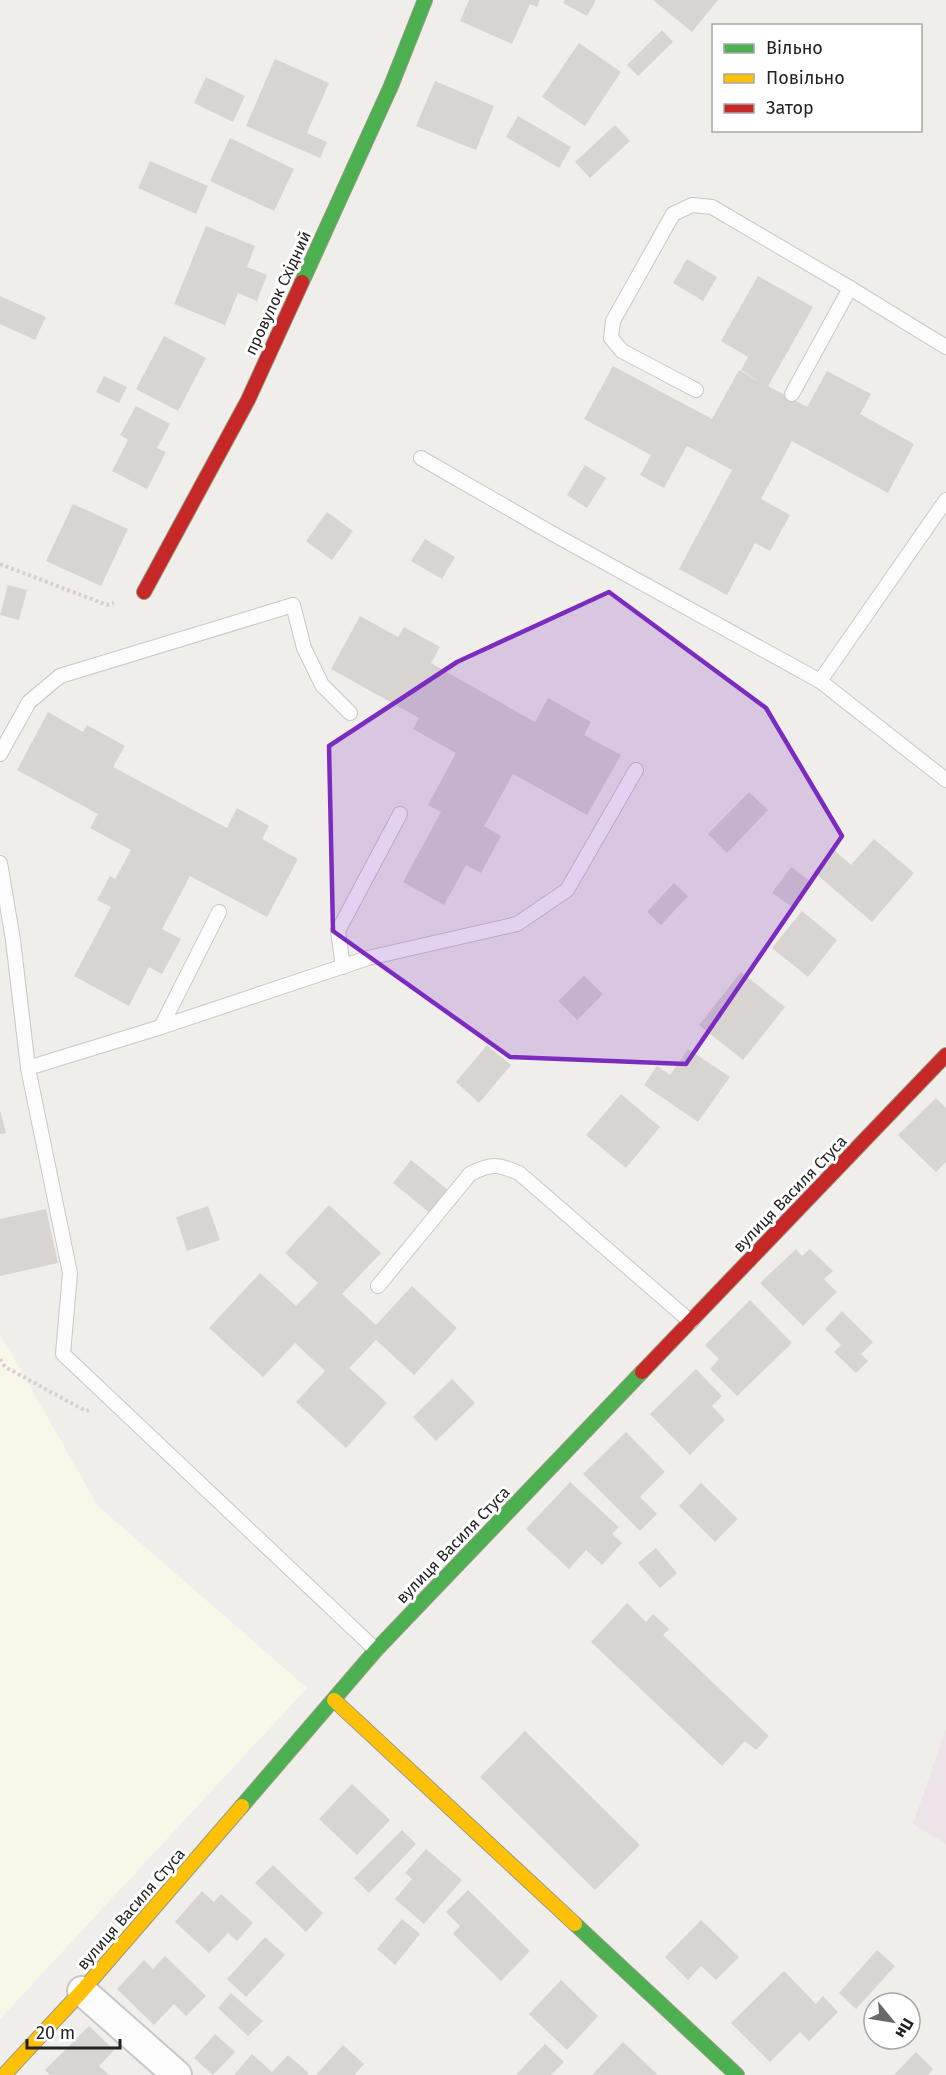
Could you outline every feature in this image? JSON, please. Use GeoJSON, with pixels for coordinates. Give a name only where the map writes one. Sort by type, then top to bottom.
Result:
{"type":"FeatureCollection","features":[{"type":"Feature","properties":{"kind":"street","name":"провулок Східний"},"geometry":{"type":"LineString","coordinates":[[144,592],[248,400],[391,86],[425,0]]}},
{"type":"Feature","properties":{"kind":"street","name":"вулиця Василя Стуса"},"geometry":{"type":"LineString","coordinates":[[4,2075],[82,1992],[376,1650],[946,1055]]}},
{"type":"Feature","properties":{"kind":"street"},"geometry":{"type":"LineString","coordinates":[[334,1700],[737,2075]]}},
{"type":"Feature","properties":{"kind":"street"},"geometry":{"type":"LineString","coordinates":[[82,1992],[177,2075]]}},
{"type":"Feature","properties":{"kind":"lane"},"geometry":{"type":"LineString","coordinates":[[696,390],[622,351],[611,338],[613,321],[674,214],[692,205],[712,207],[946,347]]}},
{"type":"Feature","properties":{"kind":"lane"},"geometry":{"type":"LineString","coordinates":[[792,394],[850,288]]}},
{"type":"Feature","properties":{"kind":"lane"},"geometry":{"type":"LineString","coordinates":[[421,458],[555,535],[820,681],[946,780]]}},
{"type":"Feature","properties":{"kind":"lane"},"geometry":{"type":"LineString","coordinates":[[820,681],[946,500]]}},
{"type":"Feature","properties":{"kind":"lane"},"geometry":{"type":"LineString","coordinates":[[0,754],[29,702],[60,676],[293,605],[304,648],[322,685],[350,713]]}},
{"type":"Feature","properties":{"kind":"lane"},"geometry":{"type":"LineString","coordinates":[[28,1068],[161,1027],[368,958],[517,924],[567,890],[636,770]]}},
{"type":"Feature","properties":{"kind":"lane"},"geometry":{"type":"LineString","coordinates":[[343,967],[338,931],[400,814]]}},
{"type":"Feature","properties":{"kind":"lane"},"geometry":{"type":"LineString","coordinates":[[0,863],[13,940],[28,1068],[70,1273],[63,1354],[376,1650]]}},
{"type":"Feature","properties":{"kind":"lane"},"geometry":{"type":"LineString","coordinates":[[161,1027],[219,912]]}},
{"type":"Feature","properties":{"kind":"lane"},"geometry":{"type":"LineString","coordinates":[[378,1286],[470,1174],[483,1167],[501,1165],[519,1173],[690,1322]]}},
{"type":"Feature","properties":{"kind":"path"},"geometry":{"type":"LineString","coordinates":[[0,564],[107,605],[144,592]]}},
{"type":"Feature","properties":{"kind":"path"},"geometry":{"type":"LineString","coordinates":[[0,1359],[5,1367],[86,1411],[118,1406]]}},
{"type":"Feature","properties":{"kind":"highlighted area"},"geometry":{"type":"Polygon","coordinates":[[[609,592],[766,708],[842,836],[686,1064],[510,1057],[333,931],[329,746],[457,662],[609,592]]]}},
{"type":"Feature","properties":{"kind":"shaded area"},"geometry":{"type":"Polygon","coordinates":[[[0,1334],[98,1506],[307,1688],[0,2019],[0,1334]]]}},
{"type":"Feature","properties":{"kind":"shaded area"},"geometry":{"type":"Polygon","coordinates":[[[946,1729],[946,1844],[913,1824],[946,1729]]]}},
{"type":"Feature","properties":{"kind":"building"},"geometry":{"type":"Polygon","coordinates":[[[469,0],[540,0],[537,7],[530,4],[512,44],[460,21],[469,0]]]}},
{"type":"Feature","properties":{"kind":"building"},"geometry":{"type":"Polygon","coordinates":[[[565,0],[596,0],[587,16],[563,3],[565,0]]]}},
{"type":"Feature","properties":{"kind":"building"},"geometry":{"type":"Polygon","coordinates":[[[653,0],[718,0],[692,32],[653,0]]]}},
{"type":"Feature","properties":{"kind":"building"},"geometry":{"type":"Polygon","coordinates":[[[662,30],[673,42],[638,76],[627,65],[662,30]]]}},
{"type":"Feature","properties":{"kind":"building"},"geometry":{"type":"Polygon","coordinates":[[[579,43],[621,72],[585,126],[542,97],[579,43]]]}},
{"type":"Feature","properties":{"kind":"building"},"geometry":{"type":"Polygon","coordinates":[[[275,59],[329,83],[307,133],[327,142],[320,158],[246,126],[275,59]]]}},
{"type":"Feature","properties":{"kind":"building"},"geometry":{"type":"Polygon","coordinates":[[[206,77],[245,96],[233,122],[194,103],[206,77]]]}},
{"type":"Feature","properties":{"kind":"building"},"geometry":{"type":"Polygon","coordinates":[[[435,81],[494,106],[476,150],[416,126],[435,81]]]}},
{"type":"Feature","properties":{"kind":"building"},"geometry":{"type":"Polygon","coordinates":[[[518,116],[571,147],[559,168],[506,137],[518,116]]]}},
{"type":"Feature","properties":{"kind":"building"},"geometry":{"type":"Polygon","coordinates":[[[615,125],[630,141],[590,178],[575,162],[615,125]]]}},
{"type":"Feature","properties":{"kind":"building"},"geometry":{"type":"Polygon","coordinates":[[[230,138],[294,169],[274,211],[210,181],[230,138]]]}},
{"type":"Feature","properties":{"kind":"building"},"geometry":{"type":"Polygon","coordinates":[[[150,161],[208,186],[196,214],[138,188],[150,161]]]}},
{"type":"Feature","properties":{"kind":"building"},"geometry":{"type":"Polygon","coordinates":[[[206,226],[255,246],[247,267],[267,275],[257,301],[238,293],[225,325],[174,304],[206,226]]]}},
{"type":"Feature","properties":{"kind":"building"},"geometry":{"type":"Polygon","coordinates":[[[687,259],[717,277],[703,301],[673,283],[687,259]]]}},
{"type":"Feature","properties":{"kind":"building"},"geometry":{"type":"Polygon","coordinates":[[[758,276],[813,307],[768,386],[807,407],[827,371],[871,394],[860,414],[914,444],[888,493],[792,441],[761,499],[790,515],[770,551],[755,543],[727,595],[679,569],[732,470],[687,446],[664,488],[640,475],[651,455],[584,419],[613,366],[712,419],[739,370],[762,383],[741,370],[748,357],[721,341],[758,276]]]}},
{"type":"Feature","properties":{"kind":"building"},"geometry":{"type":"Polygon","coordinates":[[[0,296],[46,317],[35,340],[0,324],[0,296]]]}},
{"type":"Feature","properties":{"kind":"building"},"geometry":{"type":"Polygon","coordinates":[[[164,336],[206,358],[178,411],[136,389],[164,336]]]}},
{"type":"Feature","properties":{"kind":"building"},"geometry":{"type":"Polygon","coordinates":[[[104,376],[127,387],[119,403],[96,392],[104,376]]]}},
{"type":"Feature","properties":{"kind":"building"},"geometry":{"type":"Polygon","coordinates":[[[136,406],[170,424],[157,448],[166,452],[147,489],[112,471],[128,440],[120,435],[136,406]]]}},
{"type":"Feature","properties":{"kind":"building"},"geometry":{"type":"Polygon","coordinates":[[[585,465],[606,478],[587,508],[567,495],[585,465]]]}},
{"type":"Feature","properties":{"kind":"building"},"geometry":{"type":"Polygon","coordinates":[[[73,504],[128,529],[101,586],[46,561],[73,504]]]}},
{"type":"Feature","properties":{"kind":"building"},"geometry":{"type":"Polygon","coordinates":[[[327,512],[353,531],[332,560],[306,541],[327,512]]]}},
{"type":"Feature","properties":{"kind":"building"},"geometry":{"type":"Polygon","coordinates":[[[425,539],[455,557],[442,579],[411,561],[425,539]]]}},
{"type":"Feature","properties":{"kind":"building"},"geometry":{"type":"Polygon","coordinates":[[[8,585],[27,590],[19,620],[0,615],[8,585]]]}},
{"type":"Feature","properties":{"kind":"building"},"geometry":{"type":"Polygon","coordinates":[[[360,616],[398,637],[404,627],[440,647],[431,663],[535,722],[548,698],[591,722],[584,735],[621,755],[587,815],[513,774],[484,826],[501,836],[481,873],[466,865],[444,905],[403,882],[441,812],[428,805],[456,753],[413,729],[419,718],[331,669],[360,616]]]}},
{"type":"Feature","properties":{"kind":"building"},"geometry":{"type":"Polygon","coordinates":[[[48,712],[83,732],[87,725],[125,746],[113,767],[227,828],[237,808],[269,826],[262,839],[298,859],[267,917],[190,876],[162,929],[181,939],[162,974],[149,967],[129,1006],[74,976],[111,907],[97,900],[110,876],[115,879],[131,850],[90,828],[98,814],[17,770],[48,712]]]}},
{"type":"Feature","properties":{"kind":"building"},"geometry":{"type":"Polygon","coordinates":[[[749,792],[768,810],[727,853],[708,834],[749,792]]]}},
{"type":"Feature","properties":{"kind":"building"},"geometry":{"type":"Polygon","coordinates":[[[874,839],[914,873],[872,922],[814,872],[833,849],[851,865],[874,839]]]}},
{"type":"Feature","properties":{"kind":"building"},"geometry":{"type":"Polygon","coordinates":[[[791,867],[813,883],[794,908],[772,893],[791,867]]]}},
{"type":"Feature","properties":{"kind":"building"},"geometry":{"type":"Polygon","coordinates":[[[674,883],[688,896],[661,925],[647,912],[674,883]]]}},
{"type":"Feature","properties":{"kind":"building"},"geometry":{"type":"Polygon","coordinates":[[[802,911],[837,940],[808,977],[772,948],[802,911]]]}},
{"type":"Feature","properties":{"kind":"building"},"geometry":{"type":"Polygon","coordinates":[[[741,972],[785,1007],[743,1060],[699,1025],[741,972]]]}},
{"type":"Feature","properties":{"kind":"building"},"geometry":{"type":"Polygon","coordinates":[[[584,976],[603,994],[577,1020],[558,1001],[584,976]]]}},
{"type":"Feature","properties":{"kind":"building"},"geometry":{"type":"Polygon","coordinates":[[[487,1045],[511,1065],[479,1103],[456,1082],[487,1045]]]}},
{"type":"Feature","properties":{"kind":"building"},"geometry":{"type":"Polygon","coordinates":[[[688,1049],[730,1077],[698,1122],[644,1085],[657,1066],[670,1075],[688,1049]]]}},
{"type":"Feature","properties":{"kind":"building"},"geometry":{"type":"Polygon","coordinates":[[[621,1094],[660,1127],[626,1168],[586,1135],[621,1094]]]}},
{"type":"Feature","properties":{"kind":"building"},"geometry":{"type":"Polygon","coordinates":[[[936,1098],[946,1108],[946,1162],[936,1172],[898,1135],[936,1098]]]}},
{"type":"Feature","properties":{"kind":"building"},"geometry":{"type":"Polygon","coordinates":[[[0,1110],[6,1133],[0,1134],[0,1110]]]}},
{"type":"Feature","properties":{"kind":"building"},"geometry":{"type":"Polygon","coordinates":[[[411,1160],[448,1190],[430,1213],[393,1183],[411,1160]]]}},
{"type":"Feature","properties":{"kind":"building"},"geometry":{"type":"Polygon","coordinates":[[[329,1205],[381,1253],[342,1294],[376,1325],[412,1286],[457,1328],[414,1375],[376,1340],[349,1368],[387,1403],[346,1448],[296,1402],[325,1371],[295,1343],[263,1377],[209,1328],[260,1273],[296,1306],[318,1283],[285,1253],[329,1205]]]}},
{"type":"Feature","properties":{"kind":"building"},"geometry":{"type":"Polygon","coordinates":[[[208,1206],[220,1240],[187,1251],[176,1217],[208,1206]]]}},
{"type":"Feature","properties":{"kind":"building"},"geometry":{"type":"Polygon","coordinates":[[[46,1209],[58,1263],[0,1276],[0,1219],[46,1209]]]}},
{"type":"Feature","properties":{"kind":"building"},"geometry":{"type":"Polygon","coordinates":[[[796,1249],[802,1256],[810,1249],[833,1271],[824,1279],[837,1292],[803,1326],[760,1283],[796,1249]]]}},
{"type":"Feature","properties":{"kind":"building"},"geometry":{"type":"Polygon","coordinates":[[[750,1300],[792,1343],[737,1396],[710,1369],[719,1359],[705,1345],[750,1300]]]}},
{"type":"Feature","properties":{"kind":"building"},"geometry":{"type":"Polygon","coordinates":[[[842,1311],[873,1342],[861,1354],[868,1361],[856,1373],[834,1352],[841,1345],[825,1329],[842,1311]]]}},
{"type":"Feature","properties":{"kind":"building"},"geometry":{"type":"Polygon","coordinates":[[[696,1369],[722,1396],[712,1406],[725,1420],[690,1455],[650,1414],[696,1369]]]}},
{"type":"Feature","properties":{"kind":"building"},"geometry":{"type":"Polygon","coordinates":[[[452,1379],[475,1403],[436,1441],[413,1417],[452,1379]]]}},
{"type":"Feature","properties":{"kind":"building"},"geometry":{"type":"Polygon","coordinates":[[[626,1432],[665,1472],[640,1497],[657,1514],[640,1531],[583,1474],[626,1432]]]}},
{"type":"Feature","properties":{"kind":"building"},"geometry":{"type":"Polygon","coordinates":[[[570,1482],[619,1527],[612,1534],[622,1543],[602,1565],[586,1550],[569,1569],[526,1529],[570,1482]]]}},
{"type":"Feature","properties":{"kind":"building"},"geometry":{"type":"Polygon","coordinates":[[[701,1483],[738,1519],[715,1542],[679,1506],[701,1483]]]}},
{"type":"Feature","properties":{"kind":"building"},"geometry":{"type":"Polygon","coordinates":[[[656,1548],[677,1573],[660,1588],[638,1563],[656,1548]]]}},
{"type":"Feature","properties":{"kind":"building"},"geometry":{"type":"Polygon","coordinates":[[[627,1603],[646,1622],[653,1614],[669,1629],[663,1635],[769,1736],[756,1750],[745,1741],[722,1766],[591,1642],[627,1603]]]}},
{"type":"Feature","properties":{"kind":"building"},"geometry":{"type":"Polygon","coordinates":[[[525,1731],[640,1845],[595,1890],[480,1777],[525,1731]]]}},
{"type":"Feature","properties":{"kind":"building"},"geometry":{"type":"Polygon","coordinates":[[[352,1784],[390,1820],[357,1855],[319,1819],[352,1784]]]}},
{"type":"Feature","properties":{"kind":"building"},"geometry":{"type":"Polygon","coordinates":[[[402,1830],[416,1844],[369,1893],[354,1878],[402,1830]]]}},
{"type":"Feature","properties":{"kind":"building"},"geometry":{"type":"Polygon","coordinates":[[[426,1849],[462,1880],[424,1924],[395,1899],[412,1879],[405,1873],[426,1849]]]}},
{"type":"Feature","properties":{"kind":"building"},"geometry":{"type":"Polygon","coordinates":[[[273,1865],[323,1913],[306,1932],[255,1883],[273,1865]]]}},
{"type":"Feature","properties":{"kind":"building"},"geometry":{"type":"Polygon","coordinates":[[[468,1890],[530,1951],[501,1981],[453,1934],[460,1926],[446,1912],[468,1890]]]}},
{"type":"Feature","properties":{"kind":"building"},"geometry":{"type":"Polygon","coordinates":[[[202,1891],[214,1902],[221,1894],[253,1923],[237,1941],[228,1933],[209,1953],[175,1922],[202,1891]]]}},
{"type":"Feature","properties":{"kind":"building"},"geometry":{"type":"Polygon","coordinates":[[[402,1919],[420,1934],[395,1965],[377,1949],[402,1919]]]}},
{"type":"Feature","properties":{"kind":"building"},"geometry":{"type":"Polygon","coordinates":[[[701,1920],[739,1957],[716,1980],[701,1966],[688,1980],[665,1957],[701,1920]]]}},
{"type":"Feature","properties":{"kind":"building"},"geometry":{"type":"Polygon","coordinates":[[[265,1937],[285,1955],[246,1997],[227,1979],[265,1937]]]}},
{"type":"Feature","properties":{"kind":"building"},"geometry":{"type":"Polygon","coordinates":[[[877,1950],[895,1966],[872,1991],[862,1991],[862,2002],[856,2009],[839,1993],[877,1950]]]}},
{"type":"Feature","properties":{"kind":"building"},"geometry":{"type":"Polygon","coordinates":[[[165,1956],[206,1996],[186,2016],[174,2004],[154,2025],[117,1989],[144,1960],[153,1969],[165,1956]]]}},
{"type":"Feature","properties":{"kind":"building"},"geometry":{"type":"Polygon","coordinates":[[[784,1971],[816,2004],[823,1996],[838,2012],[809,2041],[800,2032],[770,2062],[731,2023],[784,1971]]]}},
{"type":"Feature","properties":{"kind":"building"},"geometry":{"type":"Polygon","coordinates":[[[561,1980],[598,2016],[567,2050],[529,2014],[561,1980]]]}},
{"type":"Feature","properties":{"kind":"building"},"geometry":{"type":"Polygon","coordinates":[[[231,1993],[263,2021],[248,2036],[218,2008],[231,1993]]]}},
{"type":"Feature","properties":{"kind":"building"},"geometry":{"type":"Polygon","coordinates":[[[89,2026],[114,2050],[99,2066],[109,2075],[50,2075],[45,2070],[89,2026]]]}},
{"type":"Feature","properties":{"kind":"building"},"geometry":{"type":"Polygon","coordinates":[[[215,2034],[235,2052],[213,2075],[194,2058],[215,2034]]]}},
{"type":"Feature","properties":{"kind":"building"},"geometry":{"type":"Polygon","coordinates":[[[623,2042],[658,2075],[592,2075],[623,2042]]]}},
{"type":"Feature","properties":{"kind":"building"},"geometry":{"type":"Polygon","coordinates":[[[545,2044],[564,2062],[551,2075],[516,2075],[545,2044]]]}},
{"type":"Feature","properties":{"kind":"building"},"geometry":{"type":"Polygon","coordinates":[[[343,2045],[364,2064],[354,2075],[316,2075],[343,2045]]]}},
{"type":"Feature","properties":{"kind":"building"},"geometry":{"type":"Polygon","coordinates":[[[916,2052],[933,2069],[928,2075],[894,2075],[916,2052]]]}},
{"type":"Feature","properties":{"kind":"building"},"geometry":{"type":"Polygon","coordinates":[[[252,2054],[272,2072],[288,2055],[309,2073],[307,2075],[234,2075],[252,2054]]]}},
{"type":"Feature","properties":{"kind":"traffic: fast"},"geometry":{"type":"LineString","coordinates":[[302,282],[391,86],[425,0]]}},
{"type":"Feature","properties":{"kind":"traffic: fast"},"geometry":{"type":"LineString","coordinates":[[242,1806],[376,1650],[642,1372]]}},
{"type":"Feature","properties":{"kind":"traffic: fast"},"geometry":{"type":"LineString","coordinates":[[575,1924],[737,2075]]}},
{"type":"Feature","properties":{"kind":"traffic: slow"},"geometry":{"type":"LineString","coordinates":[[334,1700],[575,1924]]}},
{"type":"Feature","properties":{"kind":"traffic: slow"},"geometry":{"type":"LineString","coordinates":[[4,2075],[82,1991],[242,1806]]}},
{"type":"Feature","properties":{"kind":"traffic: jam"},"geometry":{"type":"LineString","coordinates":[[144,592],[248,400],[302,282]]}},
{"type":"Feature","properties":{"kind":"traffic: jam"},"geometry":{"type":"LineString","coordinates":[[642,1372],[946,1055]]}}]}
